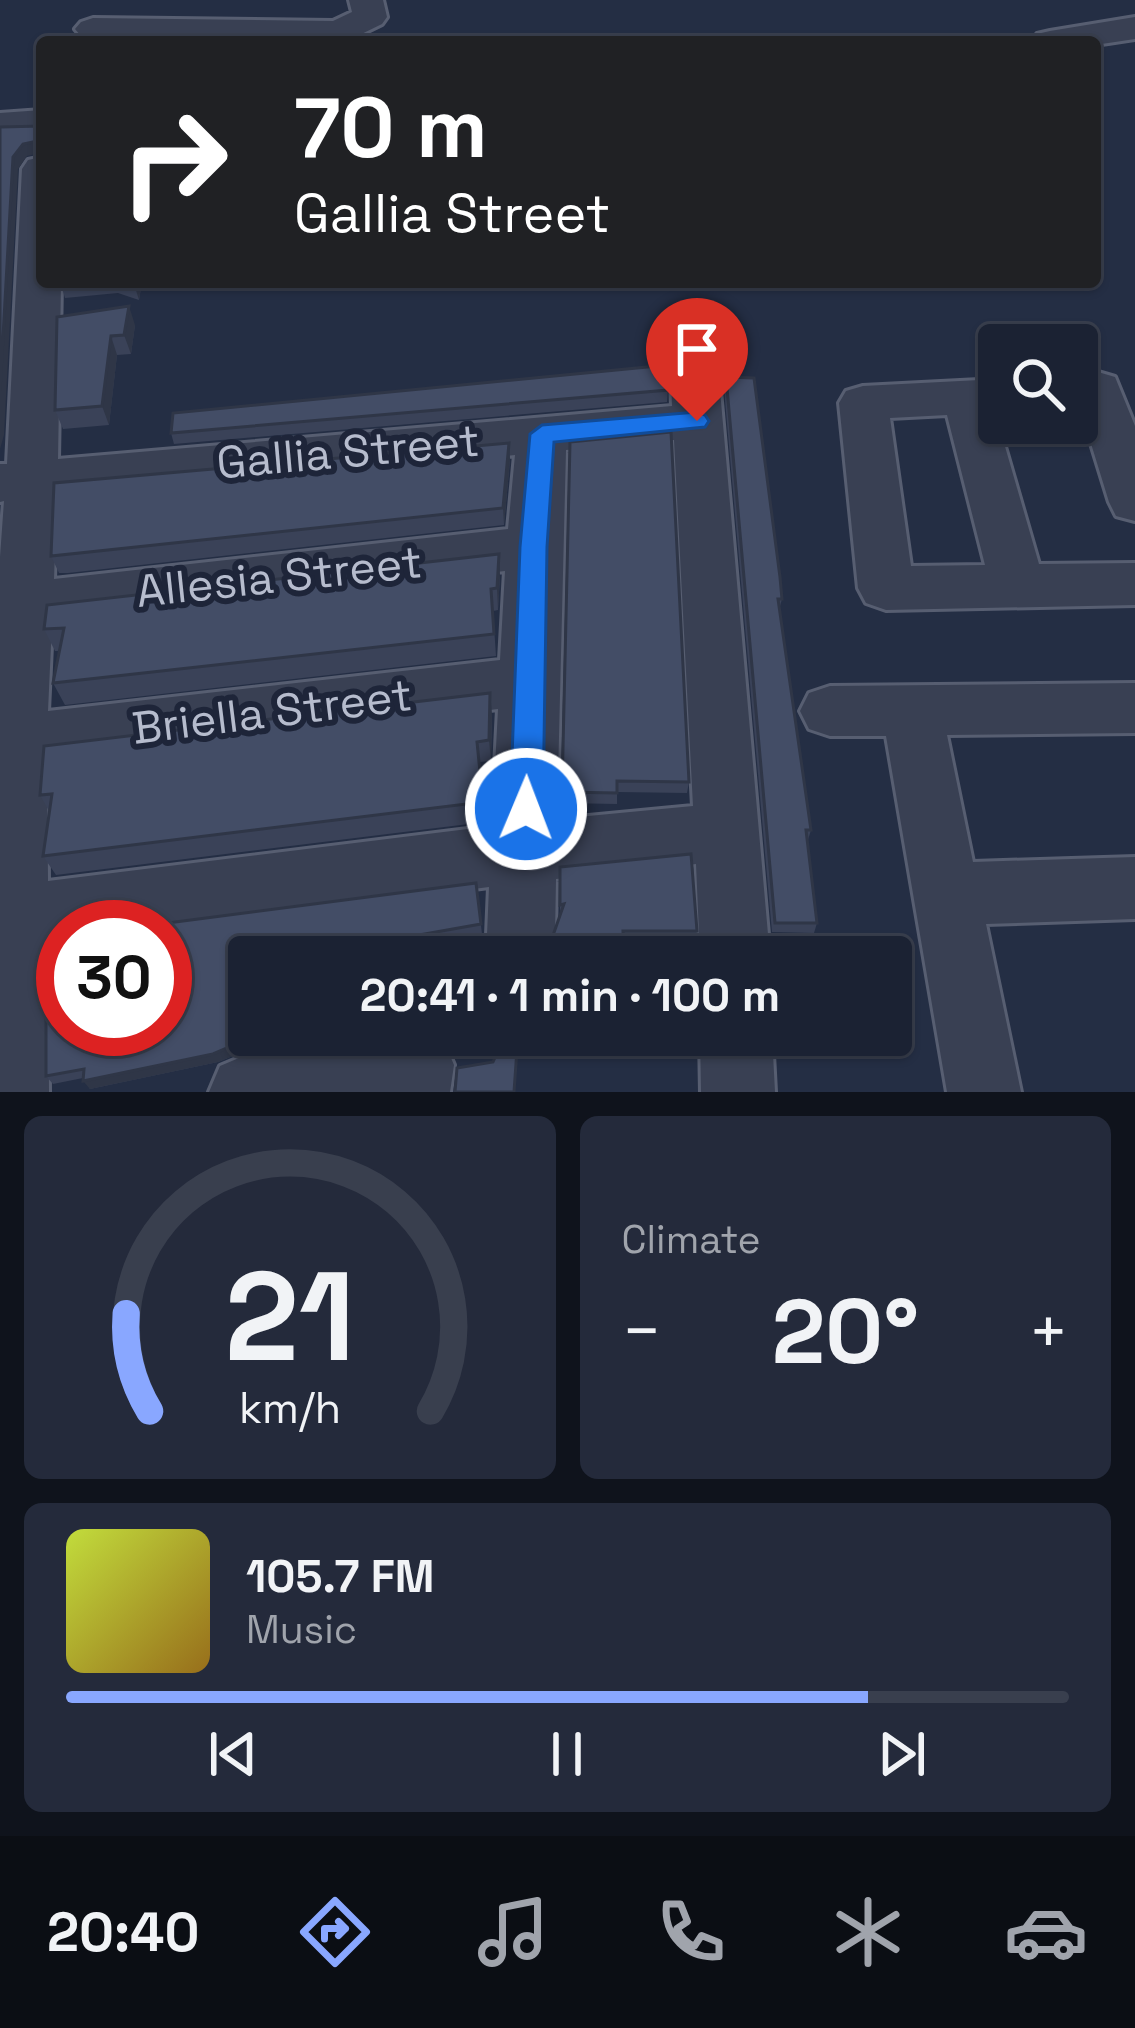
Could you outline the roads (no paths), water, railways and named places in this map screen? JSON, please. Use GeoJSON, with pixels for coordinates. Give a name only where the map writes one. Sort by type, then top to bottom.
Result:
{"type":"FeatureCollection","features":[{"type":"Feature","properties":{"kind":"street"},"geometry":{"type":"LineString","coordinates":[[329,36],[370,17],[366,0]]}},
{"type":"Feature","properties":{"kind":"street"},"geometry":{"type":"LineString","coordinates":[[94,24],[309,36]]}},
{"type":"Feature","properties":{"kind":"street"},"geometry":{"type":"LineString","coordinates":[[1086,36],[1135,28]]}},
{"type":"Feature","properties":{"kind":"street"},"geometry":{"type":"LineString","coordinates":[[0,125],[36,122]]}},
{"type":"Feature","properties":{"kind":"street"},"geometry":{"type":"LineString","coordinates":[[0,172],[36,169]]}},
{"type":"Feature","properties":{"kind":"street"},"geometry":{"type":"LineString","coordinates":[[12,1092],[8,917],[24,604],[16,481],[58,318],[51,288]]}},
{"type":"Feature","properties":{"kind":"street"},"geometry":{"type":"LineString","coordinates":[[1103,388],[1135,502]]}},
{"type":"Feature","properties":{"kind":"street"},"geometry":{"type":"LineString","coordinates":[[978,396],[863,403],[886,588],[1135,584]]}},
{"type":"Feature","properties":{"kind":"street","name":"Gallia Street"},"geometry":{"type":"LineString","coordinates":[[16,481],[542,434],[696,400],[733,936]]}},
{"type":"Feature","properties":{"kind":"street"},"geometry":{"type":"LineString","coordinates":[[521,934],[533,547],[542,434]]}},
{"type":"Feature","properties":{"kind":"street"},"geometry":{"type":"LineString","coordinates":[[992,444],[1018,586]]}},
{"type":"Feature","properties":{"kind":"street","name":"Allesia Street"},"geometry":{"type":"LineString","coordinates":[[24,604],[533,547]]}},
{"type":"Feature","properties":{"kind":"street","name":"Briella Street"},"geometry":{"type":"LineString","coordinates":[[16,741],[529,681]]}},
{"type":"Feature","properties":{"kind":"street"},"geometry":{"type":"LineString","coordinates":[[830,711],[1135,708]]}},
{"type":"Feature","properties":{"kind":"street"},"geometry":{"type":"LineString","coordinates":[[912,710],[984,1092]]}},
{"type":"Feature","properties":{"kind":"street"},"geometry":{"type":"LineString","coordinates":[[8,917],[526,852],[729,832]]}},
{"type":"Feature","properties":{"kind":"street"},"geometry":{"type":"LineString","coordinates":[[947,894],[1135,888]]}},
{"type":"Feature","properties":{"kind":"street"},"geometry":{"type":"LineString","coordinates":[[737,1056],[738,1092]]}},
{"type":"Feature","properties":{"kind":"street"},"geometry":{"type":"LineString","coordinates":[[247,1092],[417,1066],[413,1092]]}}]}
